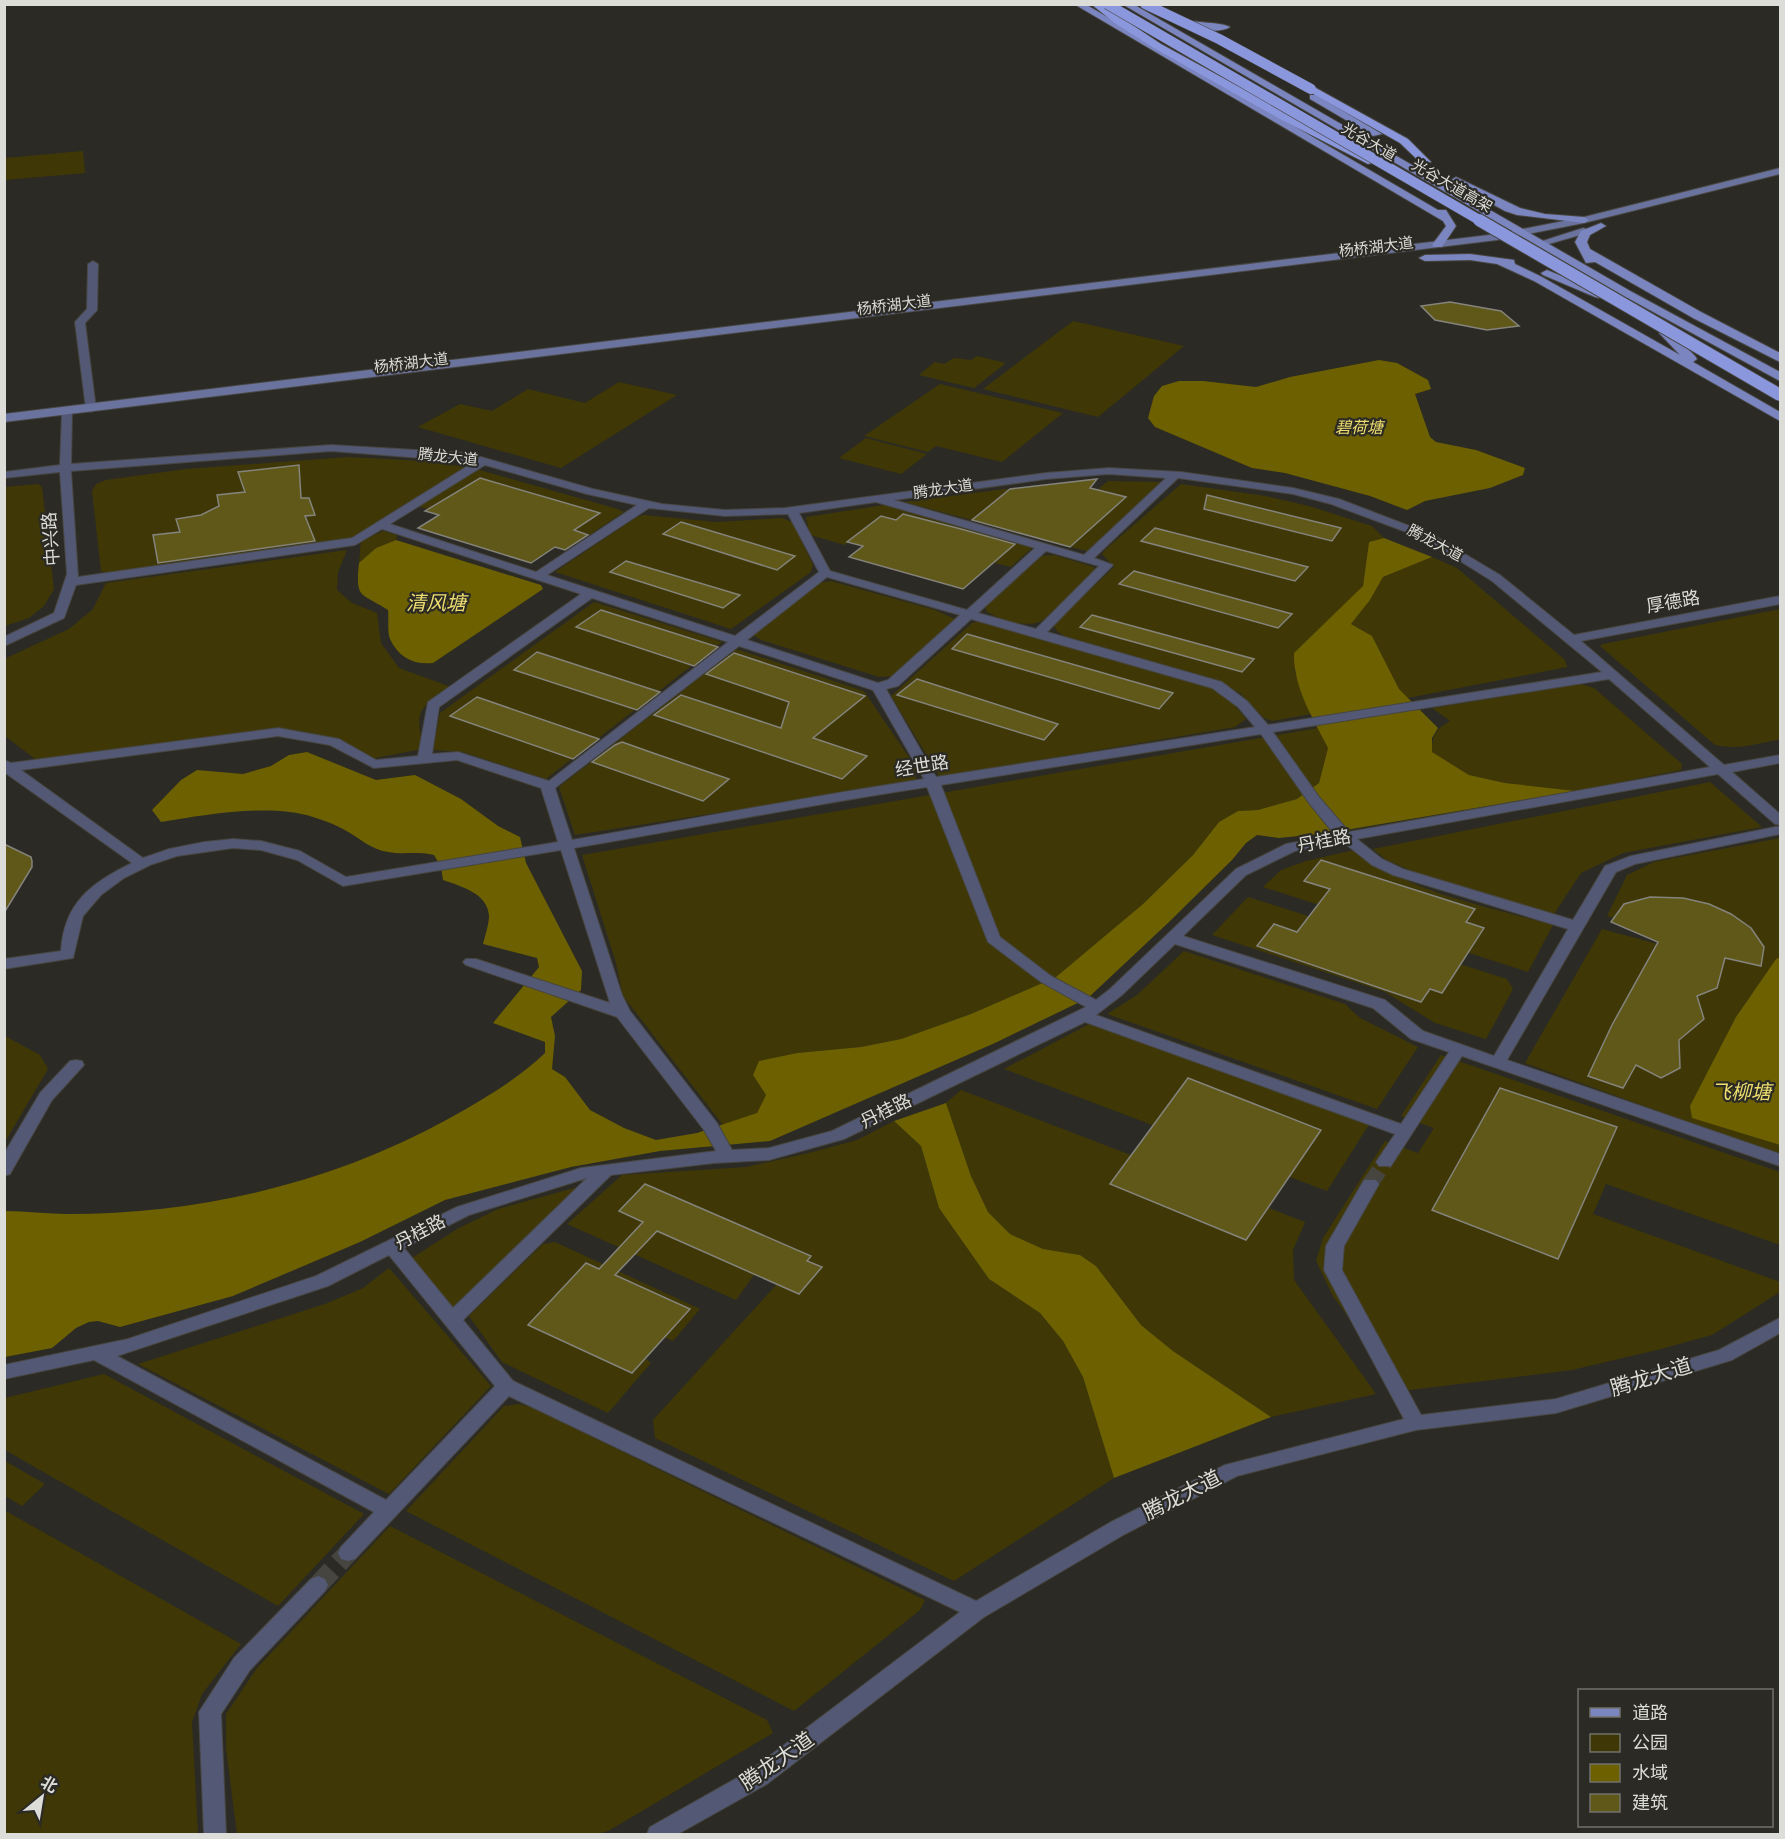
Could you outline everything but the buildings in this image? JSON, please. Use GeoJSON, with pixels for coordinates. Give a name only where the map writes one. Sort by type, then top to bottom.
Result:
{"type":"FeatureCollection","features":[{"type":"Feature","properties":{"kind":"highway"},"geometry":{"type":"LineString","coordinates":[[1097,4],[1118,23],[1300,127],[1372,162]]}},
{"type":"Feature","properties":{"kind":"highway","name":"光谷大道高架"},"geometry":{"type":"LineString","coordinates":[[1107,4],[1780,395]]}},
{"type":"Feature","properties":{"kind":"highway","name":"光谷大道高架"},"geometry":{"type":"LineString","coordinates":[[1116,4],[1780,387]]}},
{"type":"Feature","properties":{"kind":"highway"},"geometry":{"type":"LineString","coordinates":[[1145,4],[1311,88],[1404,141],[1435,168]]}},
{"type":"Feature","properties":{"kind":"main road"},"geometry":{"type":"LineString","coordinates":[[1078,4],[1446,219]]}},
{"type":"Feature","properties":{"kind":"main road","name":"光谷大道"},"geometry":{"type":"LineString","coordinates":[[1097,4],[1418,188],[1497,237],[1665,333],[1780,395]]}},
{"type":"Feature","properties":{"kind":"main road","name":"光谷大道"},"geometry":{"type":"LineString","coordinates":[[1126,4],[1628,294],[1780,375]]}},
{"type":"Feature","properties":{"kind":"main road"},"geometry":{"type":"LineString","coordinates":[[1145,4],[1435,168],[1521,213]]}},
{"type":"Feature","properties":{"kind":"main road"},"geometry":{"type":"LineString","coordinates":[[1178,22],[1195,26],[1226,27],[1215,30],[1212,35],[1218,44]]}},
{"type":"Feature","properties":{"kind":"main road"},"geometry":{"type":"LineString","coordinates":[[1359,124],[1401,162]]}},
{"type":"Feature","properties":{"kind":"main road","name":"杨桥湖大道"},"geometry":{"type":"LineString","coordinates":[[4,418],[67,417],[91,409],[1497,237],[1584,220],[1780,171]]}},
{"type":"Feature","properties":{"kind":"main road","name":"杨桥湖大道"},"geometry":{"type":"LineString","coordinates":[[4,428],[67,417],[1516,247],[1542,243],[1780,180]]}},
{"type":"Feature","properties":{"kind":"main road"},"geometry":{"type":"LineString","coordinates":[[1418,188],[1435,201],[1451,226],[1438,245]]}},
{"type":"Feature","properties":{"kind":"main road"},"geometry":{"type":"LineString","coordinates":[[1449,190],[1521,213],[1584,220]]}},
{"type":"Feature","properties":{"kind":"main road"},"geometry":{"type":"LineString","coordinates":[[1601,226],[1585,233],[1581,242],[1587,259],[1628,294]]}},
{"type":"Feature","properties":{"kind":"main road"},"geometry":{"type":"LineString","coordinates":[[1585,251],[1696,315],[1780,358]]}},
{"type":"Feature","properties":{"kind":"main road"},"geometry":{"type":"LineString","coordinates":[[1425,258],[1470,257],[1532,267],[1599,295]]}},
{"type":"Feature","properties":{"kind":"main road"},"geometry":{"type":"LineString","coordinates":[[1498,260],[1538,279],[1780,417]]}},
{"type":"Feature","properties":{"kind":"main road"},"geometry":{"type":"LineString","coordinates":[[1665,333],[1720,383]]}},
{"type":"Feature","properties":{"kind":"street"},"geometry":{"type":"LineString","coordinates":[[91,409],[80,322],[92,310],[93,264]]}},
{"type":"Feature","properties":{"kind":"street","name":"中兴路"},"geometry":{"type":"LineString","coordinates":[[4,642],[60,615],[73,574],[65,468],[67,417]]}},
{"type":"Feature","properties":{"kind":"street","name":"腾龙大道"},"geometry":{"type":"LineString","coordinates":[[4,475],[65,468],[332,448],[467,456],[591,492],[646,504],[725,513],[792,511],[1046,476],[1109,471],[1258,484],[1335,501],[1392,521],[1429,537],[1496,578],[1571,639],[1780,821]]}},
{"type":"Feature","properties":{"kind":"street"},"geometry":{"type":"LineString","coordinates":[[70,582],[355,541],[483,460]]}},
{"type":"Feature","properties":{"kind":"street"},"geometry":{"type":"LineString","coordinates":[[1086,559],[1175,475]]}},
{"type":"Feature","properties":{"kind":"street"},"geometry":{"type":"LineString","coordinates":[[875,498],[1107,565],[1038,634]]}},
{"type":"Feature","properties":{"kind":"street"},"geometry":{"type":"LineString","coordinates":[[538,576],[646,504]]}},
{"type":"Feature","properties":{"kind":"street"},"geometry":{"type":"LineString","coordinates":[[792,511],[825,573],[1217,685],[1236,696],[1264,729],[1341,835],[1375,863],[1575,926]]}},
{"type":"Feature","properties":{"kind":"street"},"geometry":{"type":"LineString","coordinates":[[380,525],[878,687],[893,683],[1042,546]]}},
{"type":"Feature","properties":{"kind":"street"},"geometry":{"type":"LineString","coordinates":[[6,766],[278,732],[334,742],[374,764],[458,756],[552,785],[825,573]]}},
{"type":"Feature","properties":{"kind":"street"},"geometry":{"type":"LineString","coordinates":[[424,759],[433,705],[591,593]]}},
{"type":"Feature","properties":{"kind":"street","name":"厚德路"},"geometry":{"type":"LineString","coordinates":[[1571,639],[1780,600]]}},
{"type":"Feature","properties":{"kind":"street","name":"经世路"},"geometry":{"type":"LineString","coordinates":[[4,964],[68,955],[69,932],[77,912],[95,893],[140,862],[189,848],[234,844],[286,851],[313,862],[343,882],[741,816],[791,804],[1610,675]]}},
{"type":"Feature","properties":{"kind":"street"},"geometry":{"type":"LineString","coordinates":[[878,687],[933,783],[993,939],[1089,1008],[1406,1132]]}},
{"type":"Feature","properties":{"kind":"street","name":"丹桂路"},"geometry":{"type":"LineString","coordinates":[[4,1372],[129,1346],[322,1281],[463,1211],[587,1172],[727,1155],[769,1154],[838,1135],[1089,1008],[1116,992],[1241,872],[1291,847],[1341,835],[1780,759]]}},
{"type":"Feature","properties":{"kind":"street"},"geometry":{"type":"LineString","coordinates":[[6,766],[140,862]]}},
{"type":"Feature","properties":{"kind":"street"},"geometry":{"type":"LineString","coordinates":[[547,785],[614,995],[623,1013],[711,1126],[727,1155]]}},
{"type":"Feature","properties":{"kind":"street"},"geometry":{"type":"LineString","coordinates":[[1498,1062],[1610,869],[1630,860],[1780,830]]}},
{"type":"Feature","properties":{"kind":"street"},"geometry":{"type":"LineString","coordinates":[[1173,938],[1379,1004],[1417,1035],[1780,1160]]}},
{"type":"Feature","properties":{"kind":"street"},"geometry":{"type":"LineString","coordinates":[[471,962],[623,1013]]}},
{"type":"Feature","properties":{"kind":"street"},"geometry":{"type":"LineString","coordinates":[[1385,1162],[1459,1048]]}},
{"type":"Feature","properties":{"kind":"street"},"geometry":{"type":"LineString","coordinates":[[4,1170],[46,1097],[76,1065]]}},
{"type":"Feature","properties":{"kind":"street"},"geometry":{"type":"LineString","coordinates":[[452,1320],[606,1170]]}},
{"type":"Feature","properties":{"kind":"street"},"geometry":{"type":"LineString","coordinates":[[1370,1184],[1335,1246],[1334,1270],[1416,1423]]}},
{"type":"Feature","properties":{"kind":"street"},"geometry":{"type":"LineString","coordinates":[[392,1246],[506,1386],[977,1611]]}},
{"type":"Feature","properties":{"kind":"street","name":"腾龙大道"},"geometry":{"type":"LineString","coordinates":[[658,1834],[759,1777],[977,1611],[1118,1528],[1232,1470],[1416,1423],[1556,1406],[1725,1355],[1780,1325]]}},
{"type":"Feature","properties":{"kind":"street"},"geometry":{"type":"LineString","coordinates":[[96,1353],[388,1511]]}},
{"type":"Feature","properties":{"kind":"street"},"geometry":{"type":"LineString","coordinates":[[348,1553],[506,1386]]}},
{"type":"Feature","properties":{"kind":"street"},"geometry":{"type":"LineString","coordinates":[[215,1834],[210,1712],[242,1664],[318,1584]]}},
{"type":"Feature","properties":{"kind":"green space"},"geometry":{"type":"Polygon","coordinates":[[[83,151],[85,173],[5,180],[5,158],[83,151]]]}},
{"type":"Feature","properties":{"kind":"green space"},"geometry":{"type":"Polygon","coordinates":[[[1073,321],[1184,346],[1098,417],[983,389],[1073,321]]]}},
{"type":"Feature","properties":{"kind":"green space"},"geometry":{"type":"Polygon","coordinates":[[[977,356],[1006,363],[974,388],[919,375],[935,362],[944,364],[954,358],[971,360],[977,356]]]}},
{"type":"Feature","properties":{"kind":"green space"},"geometry":{"type":"Polygon","coordinates":[[[619,382],[677,395],[561,468],[418,427],[460,404],[492,411],[528,389],[585,403],[619,382]]]}},
{"type":"Feature","properties":{"kind":"green space"},"geometry":{"type":"Polygon","coordinates":[[[940,384],[1063,413],[1002,462],[936,446],[928,452],[864,436],[940,384]]]}},
{"type":"Feature","properties":{"kind":"green space"},"geometry":{"type":"Polygon","coordinates":[[[866,438],[927,454],[901,474],[839,458],[866,438]]]}},
{"type":"Feature","properties":{"kind":"green space"},"geometry":{"type":"Polygon","coordinates":[[[348,457],[423,461],[467,467],[353,538],[108,573],[101,571],[92,491],[96,484],[106,480],[186,469],[348,457]]]}},
{"type":"Feature","properties":{"kind":"green space"},"geometry":{"type":"Polygon","coordinates":[[[476,469],[624,512],[589,535],[574,530],[599,513],[480,478],[428,509],[417,506],[476,469]]]}},
{"type":"Feature","properties":{"kind":"green space"},"geometry":{"type":"Polygon","coordinates":[[[1108,481],[1162,482],[1087,551],[1070,547],[1126,498],[1097,490],[1108,481]]]}},
{"type":"Feature","properties":{"kind":"green space"},"geometry":{"type":"Polygon","coordinates":[[[38,484],[42,487],[54,589],[44,606],[29,618],[5,626],[5,487],[38,484]]]}},
{"type":"Feature","properties":{"kind":"green space"},"geometry":{"type":"Polygon","coordinates":[[[1181,484],[1266,496],[1309,506],[1372,526],[1384,538],[1369,542],[1363,586],[1294,670],[1311,714],[1272,721],[1264,718],[1240,693],[1210,678],[1066,637],[1053,625],[1114,567],[1102,554],[1106,549],[1181,484]]]}},
{"type":"Feature","properties":{"kind":"green space"},"geometry":{"type":"Polygon","coordinates":[[[1010,489],[972,520],[904,502],[1010,489]]]}},
{"type":"Feature","properties":{"kind":"green space"},"geometry":{"type":"Polygon","coordinates":[[[884,505],[1033,547],[1011,567],[994,563],[1014,544],[904,514],[896,520],[881,516],[845,545],[810,535],[806,517],[884,505]]]}},
{"type":"Feature","properties":{"kind":"green space"},"geometry":{"type":"Polygon","coordinates":[[[644,515],[716,522],[783,518],[793,523],[813,565],[811,572],[731,629],[555,572],[637,517],[644,515]]]}},
{"type":"Feature","properties":{"kind":"green space"},"geometry":{"type":"Polygon","coordinates":[[[383,531],[397,535],[396,540],[376,548],[359,563],[361,541],[383,531]]]}},
{"type":"Feature","properties":{"kind":"green space"},"geometry":{"type":"Polygon","coordinates":[[[347,550],[338,572],[337,590],[352,603],[377,613],[381,643],[399,668],[451,687],[432,700],[422,711],[419,726],[423,749],[370,759],[339,740],[280,728],[39,762],[5,736],[4,659],[69,629],[93,609],[106,583],[347,550]]]}},
{"type":"Feature","properties":{"kind":"green space"},"geometry":{"type":"Polygon","coordinates":[[[1054,555],[1094,567],[1095,572],[1042,621],[1029,624],[1014,622],[987,612],[985,607],[1042,556],[1054,555]]]}},
{"type":"Feature","properties":{"kind":"green space"},"geometry":{"type":"Polygon","coordinates":[[[1432,557],[1457,568],[1565,660],[1567,667],[1408,698],[1399,689],[1372,636],[1351,624],[1370,600],[1383,577],[1432,557]]]}},
{"type":"Feature","properties":{"kind":"green space"},"geometry":{"type":"Polygon","coordinates":[[[831,581],[935,610],[957,620],[894,676],[879,677],[761,640],[753,635],[753,631],[819,583],[831,581]]]}},
{"type":"Feature","properties":{"kind":"green space"},"geometry":{"type":"Polygon","coordinates":[[[594,602],[722,642],[546,779],[463,752],[433,750],[440,713],[594,602]]]}},
{"type":"Feature","properties":{"kind":"green space"},"geometry":{"type":"Polygon","coordinates":[[[1780,609],[1780,739],[1756,744],[1740,747],[1715,745],[1600,646],[1603,644],[1780,609]]]}},
{"type":"Feature","properties":{"kind":"green space"},"geometry":{"type":"Polygon","coordinates":[[[981,621],[1207,686],[1226,695],[1246,719],[1235,727],[940,777],[891,696],[972,623],[981,621]]]}},
{"type":"Feature","properties":{"kind":"green space"},"geometry":{"type":"Polygon","coordinates":[[[736,649],[864,691],[917,769],[915,782],[575,835],[559,787],[736,649]]]}},
{"type":"Feature","properties":{"kind":"green space"},"geometry":{"type":"Polygon","coordinates":[[[1580,684],[1594,688],[1682,764],[1681,770],[1576,791],[1505,783],[1469,775],[1432,752],[1436,733],[1450,721],[1432,708],[1580,684]]]}},
{"type":"Feature","properties":{"kind":"green space"},"geometry":{"type":"Polygon","coordinates":[[[1318,728],[1328,748],[1319,783],[1297,799],[1258,810],[1238,811],[1219,822],[1193,855],[1143,904],[1056,977],[971,1014],[901,1039],[861,1047],[797,1053],[759,1061],[753,1075],[766,1095],[757,1113],[723,1125],[623,996],[616,963],[582,855],[1318,728]]]}},
{"type":"Feature","properties":{"kind":"green space"},"geometry":{"type":"Polygon","coordinates":[[[1710,782],[1762,827],[1623,853],[1581,873],[1554,914],[1414,872],[1385,859],[1373,849],[1710,782]]]}},
{"type":"Feature","properties":{"kind":"green space"},"geometry":{"type":"Polygon","coordinates":[[[1780,838],[1780,957],[1776,959],[1736,1017],[1693,1118],[1780,1145],[1780,1155],[1525,1063],[1602,929],[1665,946],[1670,936],[1607,916],[1627,875],[1654,862],[1780,838]]]}},
{"type":"Feature","properties":{"kind":"green space"},"geometry":{"type":"Polygon","coordinates":[[[1354,850],[1376,865],[1424,888],[1553,925],[1528,972],[1263,887],[1281,870],[1306,861],[1354,850]]]}},
{"type":"Feature","properties":{"kind":"green space"},"geometry":{"type":"Polygon","coordinates":[[[1248,897],[1507,979],[1513,989],[1486,1039],[1435,1023],[1385,992],[1212,935],[1248,897]]]}},
{"type":"Feature","properties":{"kind":"green space"},"geometry":{"type":"Polygon","coordinates":[[[1184,951],[1345,1004],[1360,1018],[1418,1047],[1377,1109],[1107,1014],[1137,995],[1184,951]]]}},
{"type":"Feature","properties":{"kind":"green space"},"geometry":{"type":"Polygon","coordinates":[[[1089,1024],[1370,1123],[1327,1191],[1004,1069],[1089,1024]]]}},
{"type":"Feature","properties":{"kind":"green space"},"geometry":{"type":"Polygon","coordinates":[[[5,1036],[40,1055],[48,1069],[5,1142],[5,1036]]]}},
{"type":"Feature","properties":{"kind":"green space"},"geometry":{"type":"Polygon","coordinates":[[[1441,1055],[1780,1172],[1780,1245],[1606,1184],[1593,1214],[1780,1282],[1780,1292],[1712,1335],[1661,1349],[1572,1370],[1402,1391],[1333,1296],[1316,1261],[1323,1238],[1385,1141],[1418,1153],[1434,1128],[1401,1116],[1441,1055]]]}},
{"type":"Feature","properties":{"kind":"green space"},"geometry":{"type":"Polygon","coordinates":[[[961,1090],[1305,1222],[1293,1250],[1294,1280],[1376,1394],[1271,1417],[1173,1351],[1141,1325],[1096,1266],[1080,1255],[1043,1249],[1010,1234],[988,1212],[971,1176],[946,1103],[961,1090]]]}},
{"type":"Feature","properties":{"kind":"green space"},"geometry":{"type":"Polygon","coordinates":[[[894,1121],[921,1146],[939,1208],[989,1279],[1040,1313],[1063,1341],[1083,1377],[1114,1478],[954,1581],[655,1438],[653,1420],[777,1284],[754,1275],[736,1300],[567,1224],[622,1175],[746,1167],[857,1140],[894,1121]]]}},
{"type":"Feature","properties":{"kind":"green space"},"geometry":{"type":"Polygon","coordinates":[[[581,1186],[453,1309],[412,1258],[457,1229],[498,1209],[581,1186]]]}},
{"type":"Feature","properties":{"kind":"green space"},"geometry":{"type":"Polygon","coordinates":[[[555,1242],[700,1309],[673,1341],[664,1337],[645,1358],[651,1363],[608,1413],[502,1362],[469,1316],[543,1244],[555,1242]]]}},
{"type":"Feature","properties":{"kind":"green space"},"geometry":{"type":"Polygon","coordinates":[[[389,1268],[491,1386],[389,1494],[138,1364],[325,1304],[363,1288],[389,1268]]]}},
{"type":"Feature","properties":{"kind":"green space"},"geometry":{"type":"Polygon","coordinates":[[[104,1374],[364,1514],[278,1606],[5,1450],[5,1398],[104,1374]]]}},
{"type":"Feature","properties":{"kind":"green space"},"geometry":{"type":"Polygon","coordinates":[[[519,1404],[533,1408],[925,1600],[920,1610],[794,1711],[406,1511],[504,1406],[519,1404]]]}},
{"type":"Feature","properties":{"kind":"green space"},"geometry":{"type":"Polygon","coordinates":[[[5,1461],[45,1484],[22,1506],[5,1496],[5,1461]]]}},
{"type":"Feature","properties":{"kind":"green space"},"geometry":{"type":"Polygon","coordinates":[[[4,1510],[241,1644],[202,1694],[192,1722],[198,1834],[5,1834],[4,1510]]]}},
{"type":"Feature","properties":{"kind":"green space"},"geometry":{"type":"Polygon","coordinates":[[[390,1526],[767,1720],[773,1733],[610,1830],[598,1834],[237,1834],[226,1749],[226,1714],[257,1668],[390,1526]]]}},
{"type":"Feature","properties":{"kind":"water","name":"碧荷塘"},"geometry":{"type":"Polygon","coordinates":[[[1379,360],[1397,363],[1428,380],[1431,389],[1415,394],[1430,437],[1436,442],[1476,450],[1525,468],[1523,475],[1490,488],[1425,501],[1407,510],[1370,496],[1285,473],[1252,468],[1155,427],[1148,418],[1154,396],[1162,386],[1179,381],[1203,381],[1256,387],[1290,377],[1379,360]]]}},
{"type":"Feature","properties":{"kind":"water"},"geometry":{"type":"Polygon","coordinates":[[[1384,538],[1432,557],[1383,577],[1370,600],[1351,624],[1372,636],[1399,689],[1438,728],[1432,738],[1432,752],[1469,775],[1505,783],[1576,791],[1328,833],[1279,838],[1257,835],[1246,843],[1232,860],[1169,922],[1088,998],[995,1043],[770,1141],[660,1151],[571,1167],[445,1200],[360,1242],[233,1296],[120,1327],[98,1321],[89,1322],[76,1328],[52,1348],[5,1357],[4,1211],[68,1214],[117,1213],[167,1208],[216,1201],[312,1177],[358,1161],[448,1119],[511,1081],[545,1053],[545,1042],[493,1023],[539,967],[537,958],[483,944],[489,919],[484,902],[472,892],[443,880],[441,867],[434,855],[382,851],[332,824],[296,813],[237,812],[161,822],[152,810],[181,780],[197,770],[243,774],[271,766],[289,755],[307,752],[376,780],[415,775],[461,799],[498,826],[520,837],[526,863],[582,971],[581,990],[551,1017],[555,1036],[552,1069],[565,1077],[590,1110],[624,1128],[656,1140],[697,1133],[757,1113],[766,1095],[753,1075],[759,1061],[797,1053],[861,1047],[901,1039],[971,1014],[1056,977],[1143,904],[1193,855],[1219,822],[1238,811],[1258,810],[1297,799],[1319,783],[1328,748],[1300,690],[1294,653],[1363,586],[1369,542],[1384,538]]]}},
{"type":"Feature","properties":{"kind":"water","name":"清风塘"},"geometry":{"type":"Polygon","coordinates":[[[396,540],[541,585],[543,589],[433,663],[413,661],[398,651],[390,639],[388,610],[362,594],[358,583],[359,563],[376,548],[396,540]]]}},
{"type":"Feature","properties":{"kind":"water","name":"飞柳塘"},"geometry":{"type":"Polygon","coordinates":[[[1780,957],[1780,1145],[1692,1118],[1690,1106],[1736,1017],[1776,959],[1780,957]]]}},
{"type":"Feature","properties":{"kind":"water"},"geometry":{"type":"Polygon","coordinates":[[[946,1103],[971,1176],[988,1212],[1010,1234],[1043,1249],[1080,1255],[1096,1266],[1141,1325],[1173,1351],[1271,1417],[1114,1478],[1083,1377],[1063,1341],[1040,1313],[989,1279],[939,1208],[921,1146],[894,1121],[946,1103]]]}},
{"type":"Feature","properties":{"kind":"tunnel"},"geometry":{"type":"LineString","coordinates":[[1370,1184],[1385,1162]]}},
{"type":"Feature","properties":{"kind":"tunnel"},"geometry":{"type":"LineString","coordinates":[[318,1585],[348,1553]]}}]}
